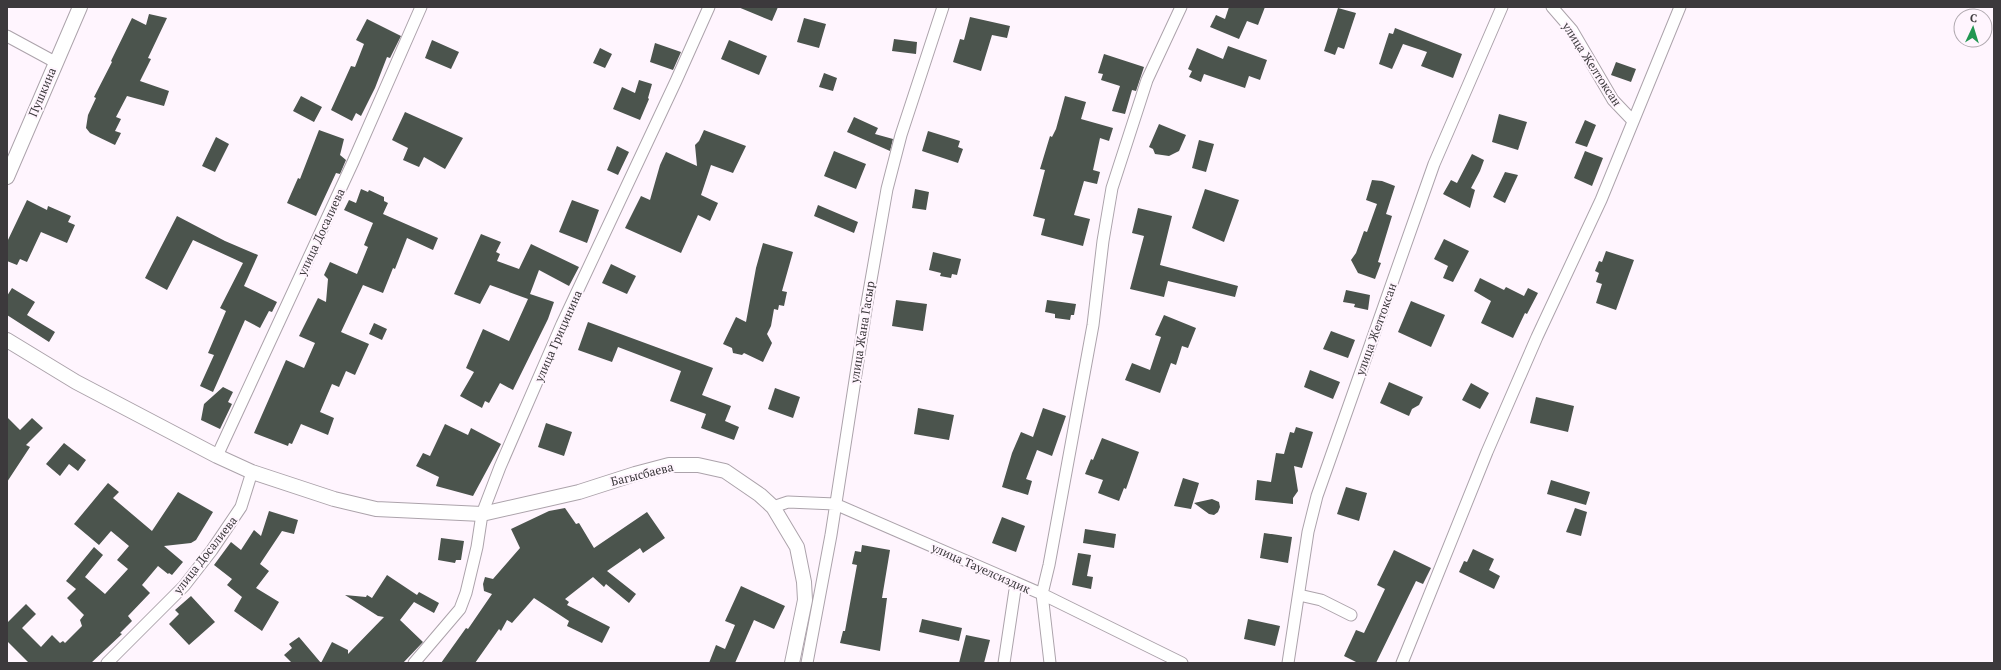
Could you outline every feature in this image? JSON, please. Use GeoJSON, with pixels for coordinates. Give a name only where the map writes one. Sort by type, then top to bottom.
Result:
{"type":"FeatureCollection","features":[{"type":"Feature","properties":{"kind":"street","name":"Пушкина"},"geometry":{"type":"LineString","coordinates":[[7,177],[55,62],[80,7]]}},
{"type":"Feature","properties":{"kind":"street","name":"улица Досалиева"},"geometry":{"type":"LineString","coordinates":[[217,456],[353,162],[421,7]]}},
{"type":"Feature","properties":{"kind":"street","name":"улица Грицинина"},"geometry":{"type":"LineString","coordinates":[[414,663],[460,609],[466,593],[477,548],[482,514],[562,324],[709,7]]}},
{"type":"Feature","properties":{"kind":"street","name":"улица Жана Гасыр"},"geometry":{"type":"LineString","coordinates":[[807,663],[822,584],[866,302],[887,189],[901,135],[943,7]]}},
{"type":"Feature","properties":{"kind":"street"},"geometry":{"type":"LineString","coordinates":[[1050,663],[1042,594],[1052,549],[1093,325],[1103,241],[1112,188],[1147,80],[1181,7]]}},
{"type":"Feature","properties":{"kind":"street","name":"улица Желтоксан"},"geometry":{"type":"LineString","coordinates":[[1288,663],[1308,532],[1322,481],[1434,164],[1502,7]]}},
{"type":"Feature","properties":{"kind":"street","name":"улица Желтоксан"},"geometry":{"type":"LineString","coordinates":[[1552,7],[1572,30],[1613,100],[1633,121]]}},
{"type":"Feature","properties":{"kind":"street"},"geometry":{"type":"LineString","coordinates":[[1402,663],[1487,452],[1537,337],[1601,200],[1680,7]]}},
{"type":"Feature","properties":{"kind":"street"},"geometry":{"type":"LineString","coordinates":[[7,36],[55,62]]}},
{"type":"Feature","properties":{"kind":"street","name":"Багысбаева"},"geometry":{"type":"LineString","coordinates":[[7,340],[76,382],[217,456],[252,472],[334,499],[376,509],[482,514],[579,492],[634,474],[669,465],[698,465],[725,471],[760,495],[772,507],[797,547],[804,582],[805,600],[792,663]]}},
{"type":"Feature","properties":{"kind":"street","name":"улица Досалиева"},"geometry":{"type":"LineString","coordinates":[[107,663],[184,586],[212,550],[241,507],[252,472]]}},
{"type":"Feature","properties":{"kind":"street","name":"улица Тауелсиздик"},"geometry":{"type":"LineString","coordinates":[[772,507],[788,502],[835,504],[1042,594],[1182,663]]}},
{"type":"Feature","properties":{"kind":"street"},"geometry":{"type":"LineString","coordinates":[[804,582],[810,585],[822,584]]}},
{"type":"Feature","properties":{"kind":"street"},"geometry":{"type":"LineString","coordinates":[[1004,663],[1016,583]]}},
{"type":"Feature","properties":{"kind":"street"},"geometry":{"type":"LineString","coordinates":[[1299,595],[1321,600],[1351,615]]}},
{"type":"Feature","properties":{"kind":"building"},"geometry":{"type":"Polygon","coordinates":[[[738,7],[778,7],[772,21],[738,7]]]}},
{"type":"Feature","properties":{"kind":"building"},"geometry":{"type":"Polygon","coordinates":[[[1229,7],[1265,7],[1258,25],[1247,21],[1239,39],[1210,27],[1216,15],[1225,19],[1229,7]]]}},
{"type":"Feature","properties":{"kind":"building"},"geometry":{"type":"Polygon","coordinates":[[[1338,8],[1356,13],[1344,49],[1338,47],[1335,55],[1324,51],[1338,8]]]}},
{"type":"Feature","properties":{"kind":"building"},"geometry":{"type":"Polygon","coordinates":[[[149,14],[167,18],[148,58],[151,59],[140,81],[169,91],[164,106],[127,96],[116,117],[121,119],[115,131],[121,133],[115,145],[90,133],[86,128],[88,115],[96,98],[94,97],[132,18],[146,25],[149,14]]]}},
{"type":"Feature","properties":{"kind":"building"},"geometry":{"type":"Polygon","coordinates":[[[970,17],[1010,26],[1007,38],[992,35],[981,71],[953,62],[960,39],[964,40],[970,17]]]}},
{"type":"Feature","properties":{"kind":"building"},"geometry":{"type":"Polygon","coordinates":[[[804,18],[826,24],[819,48],[797,42],[804,18]]]}},
{"type":"Feature","properties":{"kind":"building"},"geometry":{"type":"Polygon","coordinates":[[[367,19],[401,36],[390,58],[387,57],[375,88],[361,116],[356,113],[352,121],[331,110],[351,66],[355,67],[364,44],[356,40],[367,19]]]}},
{"type":"Feature","properties":{"kind":"building"},"geometry":{"type":"Polygon","coordinates":[[[1395,28],[1462,54],[1453,78],[1421,66],[1427,52],[1403,44],[1392,69],[1379,64],[1389,33],[1393,34],[1395,28]]]}},
{"type":"Feature","properties":{"kind":"building"},"geometry":{"type":"Polygon","coordinates":[[[894,39],[917,42],[916,54],[892,51],[894,39]]]}},
{"type":"Feature","properties":{"kind":"building"},"geometry":{"type":"Polygon","coordinates":[[[432,40],[459,52],[451,69],[425,58],[432,40]]]}},
{"type":"Feature","properties":{"kind":"building"},"geometry":{"type":"Polygon","coordinates":[[[729,40],[767,56],[759,75],[721,59],[729,40]]]}},
{"type":"Feature","properties":{"kind":"building"},"geometry":{"type":"Polygon","coordinates":[[[655,43],[681,52],[673,70],[650,62],[655,43]]]}},
{"type":"Feature","properties":{"kind":"building"},"geometry":{"type":"Polygon","coordinates":[[[1228,46],[1267,60],[1260,80],[1249,76],[1245,88],[1204,74],[1201,82],[1189,77],[1192,71],[1188,69],[1197,48],[1223,59],[1228,46]]]}},
{"type":"Feature","properties":{"kind":"building"},"geometry":{"type":"Polygon","coordinates":[[[600,48],[612,54],[605,68],[593,63],[600,48]]]}},
{"type":"Feature","properties":{"kind":"building"},"geometry":{"type":"Polygon","coordinates":[[[1104,54],[1144,67],[1136,91],[1132,90],[1125,114],[1112,111],[1120,86],[1101,80],[1103,74],[1098,73],[1104,54]]]}},
{"type":"Feature","properties":{"kind":"building"},"geometry":{"type":"Polygon","coordinates":[[[1616,62],[1636,69],[1631,82],[1611,75],[1616,62]]]}},
{"type":"Feature","properties":{"kind":"building"},"geometry":{"type":"Polygon","coordinates":[[[824,73],[837,78],[833,91],[819,87],[824,73]]]}},
{"type":"Feature","properties":{"kind":"building"},"geometry":{"type":"Polygon","coordinates":[[[639,80],[652,84],[649,99],[640,120],[613,109],[622,87],[635,93],[639,80]]]}},
{"type":"Feature","properties":{"kind":"building"},"geometry":{"type":"Polygon","coordinates":[[[301,96],[322,107],[314,122],[293,111],[301,96]]]}},
{"type":"Feature","properties":{"kind":"building"},"geometry":{"type":"Polygon","coordinates":[[[1065,96],[1086,102],[1081,119],[1113,128],[1109,141],[1100,138],[1093,170],[1100,172],[1097,184],[1084,181],[1074,215],[1090,219],[1083,246],[1041,235],[1045,219],[1033,216],[1045,170],[1040,169],[1050,136],[1052,137],[1056,129],[1065,96]]]}},
{"type":"Feature","properties":{"kind":"building"},"geometry":{"type":"Polygon","coordinates":[[[405,112],[463,138],[445,169],[424,157],[419,167],[403,160],[408,148],[392,140],[405,112]]]}},
{"type":"Feature","properties":{"kind":"building"},"geometry":{"type":"Polygon","coordinates":[[[1499,114],[1527,122],[1518,150],[1492,142],[1499,114]]]}},
{"type":"Feature","properties":{"kind":"building"},"geometry":{"type":"Polygon","coordinates":[[[854,117],[878,128],[875,134],[893,139],[890,151],[847,132],[854,117]]]}},
{"type":"Feature","properties":{"kind":"building"},"geometry":{"type":"Polygon","coordinates":[[[1585,120],[1596,125],[1587,147],[1575,143],[1585,120]]]}},
{"type":"Feature","properties":{"kind":"building"},"geometry":{"type":"Polygon","coordinates":[[[1159,124],[1186,135],[1179,151],[1169,156],[1155,154],[1153,149],[1149,147],[1159,124]]]}},
{"type":"Feature","properties":{"kind":"building"},"geometry":{"type":"Polygon","coordinates":[[[319,130],[344,139],[340,155],[346,160],[340,174],[336,173],[316,216],[287,203],[298,178],[300,179],[319,130]]]}},
{"type":"Feature","properties":{"kind":"building"},"geometry":{"type":"Polygon","coordinates":[[[704,130],[746,146],[733,173],[711,165],[701,195],[718,203],[710,221],[698,215],[681,253],[625,228],[641,196],[650,200],[660,165],[666,152],[697,166],[695,145],[699,141],[704,130]]]}},
{"type":"Feature","properties":{"kind":"building"},"geometry":{"type":"Polygon","coordinates":[[[928,131],[960,141],[958,147],[963,149],[958,163],[922,151],[928,131]]]}},
{"type":"Feature","properties":{"kind":"building"},"geometry":{"type":"Polygon","coordinates":[[[216,137],[229,144],[215,172],[202,166],[216,137]]]}},
{"type":"Feature","properties":{"kind":"building"},"geometry":{"type":"Polygon","coordinates":[[[1199,140],[1214,144],[1206,172],[1192,168],[1199,140]]]}},
{"type":"Feature","properties":{"kind":"building"},"geometry":{"type":"Polygon","coordinates":[[[617,146],[629,152],[618,175],[607,170],[617,146]]]}},
{"type":"Feature","properties":{"kind":"building"},"geometry":{"type":"Polygon","coordinates":[[[834,151],[866,164],[856,189],[824,176],[834,151]]]}},
{"type":"Feature","properties":{"kind":"building"},"geometry":{"type":"Polygon","coordinates":[[[1585,151],[1603,158],[1592,186],[1574,178],[1585,151]]]}},
{"type":"Feature","properties":{"kind":"building"},"geometry":{"type":"Polygon","coordinates":[[[1472,154],[1484,160],[1471,188],[1475,190],[1470,208],[1443,194],[1451,180],[1457,183],[1472,154]]]}},
{"type":"Feature","properties":{"kind":"building"},"geometry":{"type":"Polygon","coordinates":[[[1505,172],[1518,175],[1505,203],[1493,197],[1505,172]]]}},
{"type":"Feature","properties":{"kind":"building"},"geometry":{"type":"Polygon","coordinates":[[[1372,180],[1382,181],[1395,186],[1386,214],[1392,216],[1378,262],[1381,263],[1375,279],[1358,273],[1351,260],[1356,253],[1364,231],[1367,232],[1377,204],[1366,200],[1372,180]]]}},
{"type":"Feature","properties":{"kind":"building"},"geometry":{"type":"Polygon","coordinates":[[[361,189],[368,192],[369,190],[384,197],[384,201],[388,203],[383,214],[438,238],[433,250],[407,238],[395,269],[393,268],[383,293],[363,285],[341,332],[369,344],[355,375],[346,371],[339,387],[332,384],[320,412],[334,418],[328,435],[301,424],[292,444],[289,443],[288,446],[254,433],[286,360],[304,368],[315,343],[299,336],[318,298],[326,302],[328,279],[324,275],[330,262],[357,274],[368,247],[364,245],[373,223],[344,210],[349,200],[356,203],[361,189]]]}},
{"type":"Feature","properties":{"kind":"building"},"geometry":{"type":"Polygon","coordinates":[[[915,189],[929,192],[926,210],[912,208],[915,189]]]}},
{"type":"Feature","properties":{"kind":"building"},"geometry":{"type":"Polygon","coordinates":[[[1205,189],[1239,200],[1224,242],[1192,228],[1205,189]]]}},
{"type":"Feature","properties":{"kind":"building"},"geometry":{"type":"Polygon","coordinates":[[[27,200],[47,210],[48,206],[71,216],[68,222],[75,225],[67,243],[41,232],[27,262],[20,259],[17,265],[7,261],[7,242],[27,200]]]}},
{"type":"Feature","properties":{"kind":"building"},"geometry":{"type":"Polygon","coordinates":[[[572,200],[599,210],[587,243],[559,232],[572,200]]]}},
{"type":"Feature","properties":{"kind":"building"},"geometry":{"type":"Polygon","coordinates":[[[818,205],[858,222],[854,233],[814,216],[818,205]]]}},
{"type":"Feature","properties":{"kind":"building"},"geometry":{"type":"Polygon","coordinates":[[[1138,208],[1172,216],[1160,265],[1238,286],[1235,297],[1168,281],[1164,297],[1130,289],[1144,236],[1132,233],[1138,208]]]}},
{"type":"Feature","properties":{"kind":"building"},"geometry":{"type":"Polygon","coordinates":[[[177,216],[225,241],[258,255],[244,286],[277,302],[272,312],[269,311],[260,328],[245,320],[213,392],[200,386],[214,355],[208,353],[226,311],[220,308],[243,263],[193,240],[167,290],[145,278],[177,216]]]}},
{"type":"Feature","properties":{"kind":"building"},"geometry":{"type":"Polygon","coordinates":[[[481,234],[501,242],[496,252],[500,254],[497,261],[519,269],[531,244],[579,267],[569,286],[539,270],[530,294],[554,302],[548,319],[513,390],[500,383],[489,403],[485,401],[482,408],[460,396],[474,372],[466,368],[483,329],[509,341],[528,299],[490,285],[480,304],[454,294],[481,234]]]}},
{"type":"Feature","properties":{"kind":"building"},"geometry":{"type":"Polygon","coordinates":[[[1444,239],[1469,251],[1453,282],[1443,278],[1448,266],[1434,259],[1444,239]]]}},
{"type":"Feature","properties":{"kind":"building"},"geometry":{"type":"Polygon","coordinates":[[[763,243],[793,252],[782,291],[787,292],[784,306],[779,305],[778,310],[774,309],[771,326],[767,334],[772,343],[763,362],[744,353],[742,355],[733,353],[732,348],[723,344],[736,317],[746,322],[756,268],[763,243]]]}},
{"type":"Feature","properties":{"kind":"building"},"geometry":{"type":"Polygon","coordinates":[[[1606,251],[1634,260],[1616,310],[1596,303],[1602,284],[1596,282],[1599,273],[1595,271],[1599,261],[1602,262],[1606,251]]]}},
{"type":"Feature","properties":{"kind":"building"},"geometry":{"type":"Polygon","coordinates":[[[933,252],[961,259],[957,275],[952,274],[951,278],[940,276],[941,273],[929,270],[933,252]]]}},
{"type":"Feature","properties":{"kind":"building"},"geometry":{"type":"Polygon","coordinates":[[[611,264],[636,276],[627,294],[602,283],[611,264]]]}},
{"type":"Feature","properties":{"kind":"building"},"geometry":{"type":"Polygon","coordinates":[[[1480,278],[1504,290],[1506,287],[1524,296],[1528,288],[1538,293],[1527,314],[1525,313],[1513,338],[1481,323],[1491,301],[1474,291],[1480,278]]]}},
{"type":"Feature","properties":{"kind":"building"},"geometry":{"type":"Polygon","coordinates":[[[12,288],[35,302],[27,315],[55,332],[49,342],[7,315],[7,296],[12,288]]]}},
{"type":"Feature","properties":{"kind":"building"},"geometry":{"type":"Polygon","coordinates":[[[1346,290],[1370,295],[1368,310],[1354,307],[1355,304],[1343,302],[1346,290]]]}},
{"type":"Feature","properties":{"kind":"building"},"geometry":{"type":"Polygon","coordinates":[[[896,300],[927,304],[923,331],[892,326],[896,300]]]}},
{"type":"Feature","properties":{"kind":"building"},"geometry":{"type":"Polygon","coordinates":[[[1047,300],[1076,304],[1074,315],[1071,315],[1070,320],[1055,318],[1055,314],[1045,312],[1047,300]]]}},
{"type":"Feature","properties":{"kind":"building"},"geometry":{"type":"Polygon","coordinates":[[[1411,301],[1445,315],[1431,347],[1398,332],[1411,301]]]}},
{"type":"Feature","properties":{"kind":"building"},"geometry":{"type":"Polygon","coordinates":[[[1164,315],[1196,328],[1188,348],[1182,346],[1176,365],[1171,363],[1160,393],[1125,380],[1132,363],[1150,370],[1161,337],[1155,335],[1164,315]]]}},
{"type":"Feature","properties":{"kind":"building"},"geometry":{"type":"Polygon","coordinates":[[[588,322],[713,368],[702,395],[731,406],[725,421],[739,427],[734,440],[701,428],[706,414],[670,401],[681,371],[618,347],[612,362],[578,350],[588,322]]]}},
{"type":"Feature","properties":{"kind":"building"},"geometry":{"type":"Polygon","coordinates":[[[374,323],[387,329],[382,340],[369,334],[374,323]]]}},
{"type":"Feature","properties":{"kind":"building"},"geometry":{"type":"Polygon","coordinates":[[[1331,331],[1355,340],[1348,358],[1323,349],[1331,331]]]}},
{"type":"Feature","properties":{"kind":"building"},"geometry":{"type":"Polygon","coordinates":[[[1310,370],[1340,382],[1333,399],[1304,387],[1310,370]]]}},
{"type":"Feature","properties":{"kind":"building"},"geometry":{"type":"Polygon","coordinates":[[[1389,382],[1423,397],[1419,405],[1412,409],[1409,416],[1380,403],[1389,382]]]}},
{"type":"Feature","properties":{"kind":"building"},"geometry":{"type":"Polygon","coordinates":[[[1471,383],[1489,393],[1480,409],[1462,400],[1471,383]]]}},
{"type":"Feature","properties":{"kind":"building"},"geometry":{"type":"Polygon","coordinates":[[[223,387],[233,392],[228,402],[232,404],[220,429],[201,420],[204,404],[223,387]]]}},
{"type":"Feature","properties":{"kind":"building"},"geometry":{"type":"Polygon","coordinates":[[[775,388],[800,397],[793,418],[768,409],[775,388]]]}},
{"type":"Feature","properties":{"kind":"building"},"geometry":{"type":"Polygon","coordinates":[[[1536,397],[1574,406],[1568,432],[1530,423],[1536,397]]]}},
{"type":"Feature","properties":{"kind":"building"},"geometry":{"type":"Polygon","coordinates":[[[918,408],[954,415],[949,440],[914,434],[918,408]]]}},
{"type":"Feature","properties":{"kind":"building"},"geometry":{"type":"Polygon","coordinates":[[[1043,408],[1066,416],[1052,456],[1037,450],[1026,479],[1032,481],[1028,495],[1002,487],[1012,453],[1021,432],[1033,437],[1043,408]]]}},
{"type":"Feature","properties":{"kind":"building"},"geometry":{"type":"Polygon","coordinates":[[[7,417],[20,430],[32,418],[43,428],[26,445],[30,447],[7,482],[7,417]]]}},
{"type":"Feature","properties":{"kind":"building"},"geometry":{"type":"Polygon","coordinates":[[[546,423],[572,432],[564,456],[538,447],[546,423]]]}},
{"type":"Feature","properties":{"kind":"building"},"geometry":{"type":"Polygon","coordinates":[[[445,424],[468,435],[471,428],[501,444],[473,496],[436,486],[439,477],[416,466],[423,453],[430,456],[445,424]]]}},
{"type":"Feature","properties":{"kind":"building"},"geometry":{"type":"Polygon","coordinates":[[[1296,427],[1313,432],[1302,468],[1294,466],[1298,491],[1293,498],[1293,504],[1255,500],[1257,480],[1271,482],[1276,453],[1284,454],[1290,432],[1294,433],[1296,427]]]}},
{"type":"Feature","properties":{"kind":"building"},"geometry":{"type":"Polygon","coordinates":[[[1102,438],[1139,452],[1126,489],[1124,488],[1119,501],[1098,493],[1103,480],[1085,474],[1091,459],[1093,460],[1102,438]]]}},
{"type":"Feature","properties":{"kind":"building"},"geometry":{"type":"Polygon","coordinates":[[[64,443],[86,460],[78,471],[69,464],[60,476],[46,464],[64,443]]]}},
{"type":"Feature","properties":{"kind":"building"},"geometry":{"type":"Polygon","coordinates":[[[1183,478],[1199,483],[1191,509],[1174,506],[1183,478]]]}},
{"type":"Feature","properties":{"kind":"building"},"geometry":{"type":"Polygon","coordinates":[[[1551,480],[1590,492],[1586,505],[1547,494],[1551,480]]]}},
{"type":"Feature","properties":{"kind":"building"},"geometry":{"type":"Polygon","coordinates":[[[108,483],[119,492],[113,498],[152,531],[178,492],[213,512],[196,540],[191,543],[164,546],[183,562],[172,575],[169,573],[168,574],[158,566],[142,585],[150,593],[128,616],[132,621],[120,633],[122,634],[91,663],[29,663],[7,641],[7,623],[26,604],[36,614],[22,628],[41,647],[52,635],[60,643],[63,641],[65,643],[82,626],[80,620],[84,615],[67,598],[76,589],[66,581],[94,547],[103,555],[85,577],[105,594],[128,569],[117,560],[129,546],[111,531],[99,545],[74,524],[108,483]]]}},
{"type":"Feature","properties":{"kind":"building"},"geometry":{"type":"Polygon","coordinates":[[[1346,487],[1367,493],[1359,521],[1337,514],[1346,487]]]}},
{"type":"Feature","properties":{"kind":"building"},"geometry":{"type":"Polygon","coordinates":[[[1212,499],[1219,502],[1220,507],[1218,512],[1214,515],[1209,514],[1194,503],[1212,499]]]}},
{"type":"Feature","properties":{"kind":"building"},"geometry":{"type":"Polygon","coordinates":[[[565,508],[576,524],[579,523],[594,548],[647,512],[665,538],[643,553],[640,548],[607,571],[636,594],[629,603],[606,584],[604,587],[593,577],[565,599],[569,602],[567,605],[610,627],[602,643],[567,626],[569,621],[534,598],[512,623],[507,620],[501,631],[499,629],[475,663],[441,663],[466,628],[468,629],[492,594],[484,591],[483,584],[485,577],[493,579],[520,548],[511,529],[549,511],[565,508]]]}},
{"type":"Feature","properties":{"kind":"building"},"geometry":{"type":"Polygon","coordinates":[[[1575,508],[1587,512],[1581,536],[1566,532],[1575,508]]]}},
{"type":"Feature","properties":{"kind":"building"},"geometry":{"type":"Polygon","coordinates":[[[269,511],[298,520],[294,534],[282,531],[260,564],[269,571],[256,588],[279,602],[262,631],[234,611],[242,597],[227,585],[232,579],[214,565],[231,542],[241,550],[254,530],[261,536],[269,511]]]}},
{"type":"Feature","properties":{"kind":"building"},"geometry":{"type":"Polygon","coordinates":[[[1002,517],[1025,526],[1016,552],[992,543],[1002,517]]]}},
{"type":"Feature","properties":{"kind":"building"},"geometry":{"type":"Polygon","coordinates":[[[1085,529],[1116,534],[1114,548],[1083,543],[1085,529]]]}},
{"type":"Feature","properties":{"kind":"building"},"geometry":{"type":"Polygon","coordinates":[[[1264,533],[1292,537],[1288,563],[1260,558],[1264,533]]]}},
{"type":"Feature","properties":{"kind":"building"},"geometry":{"type":"Polygon","coordinates":[[[441,538],[464,541],[461,560],[456,560],[455,563],[438,560],[441,538]]]}},
{"type":"Feature","properties":{"kind":"building"},"geometry":{"type":"Polygon","coordinates":[[[862,545],[890,550],[882,598],[887,598],[880,651],[840,643],[843,631],[845,631],[857,565],[852,564],[855,551],[861,552],[862,545]]]}},
{"type":"Feature","properties":{"kind":"building"},"geometry":{"type":"Polygon","coordinates":[[[1473,549],[1494,559],[1489,570],[1500,576],[1494,589],[1459,572],[1464,561],[1467,562],[1473,549]]]}},
{"type":"Feature","properties":{"kind":"building"},"geometry":{"type":"Polygon","coordinates":[[[1394,550],[1431,568],[1423,584],[1416,581],[1376,663],[1358,663],[1344,656],[1356,630],[1364,633],[1385,589],[1377,585],[1394,550]]]}},
{"type":"Feature","properties":{"kind":"building"},"geometry":{"type":"Polygon","coordinates":[[[1078,553],[1091,555],[1087,576],[1093,577],[1091,589],[1072,585],[1078,553]]]}},
{"type":"Feature","properties":{"kind":"building"},"geometry":{"type":"Polygon","coordinates":[[[387,575],[417,595],[419,592],[439,603],[434,613],[414,602],[400,620],[423,642],[403,663],[321,663],[332,642],[348,650],[348,654],[384,617],[378,616],[345,595],[366,597],[367,595],[372,598],[387,575]]]}},
{"type":"Feature","properties":{"kind":"building"},"geometry":{"type":"Polygon","coordinates":[[[741,586],[785,606],[774,629],[754,620],[735,663],[709,663],[716,645],[725,649],[735,625],[725,621],[741,586]]]}},
{"type":"Feature","properties":{"kind":"building"},"geometry":{"type":"Polygon","coordinates":[[[191,596],[215,622],[189,645],[169,624],[179,614],[175,610],[191,596]]]}},
{"type":"Feature","properties":{"kind":"building"},"geometry":{"type":"Polygon","coordinates":[[[922,619],[962,628],[959,641],[919,632],[922,619]]]}},
{"type":"Feature","properties":{"kind":"building"},"geometry":{"type":"Polygon","coordinates":[[[1248,619],[1280,626],[1275,646],[1244,639],[1248,619]]]}},
{"type":"Feature","properties":{"kind":"building"},"geometry":{"type":"Polygon","coordinates":[[[966,635],[990,640],[984,663],[959,663],[966,635]]]}},
{"type":"Feature","properties":{"kind":"building"},"geometry":{"type":"Polygon","coordinates":[[[299,637],[321,663],[292,663],[284,655],[292,648],[289,644],[299,637]]]}}]}
